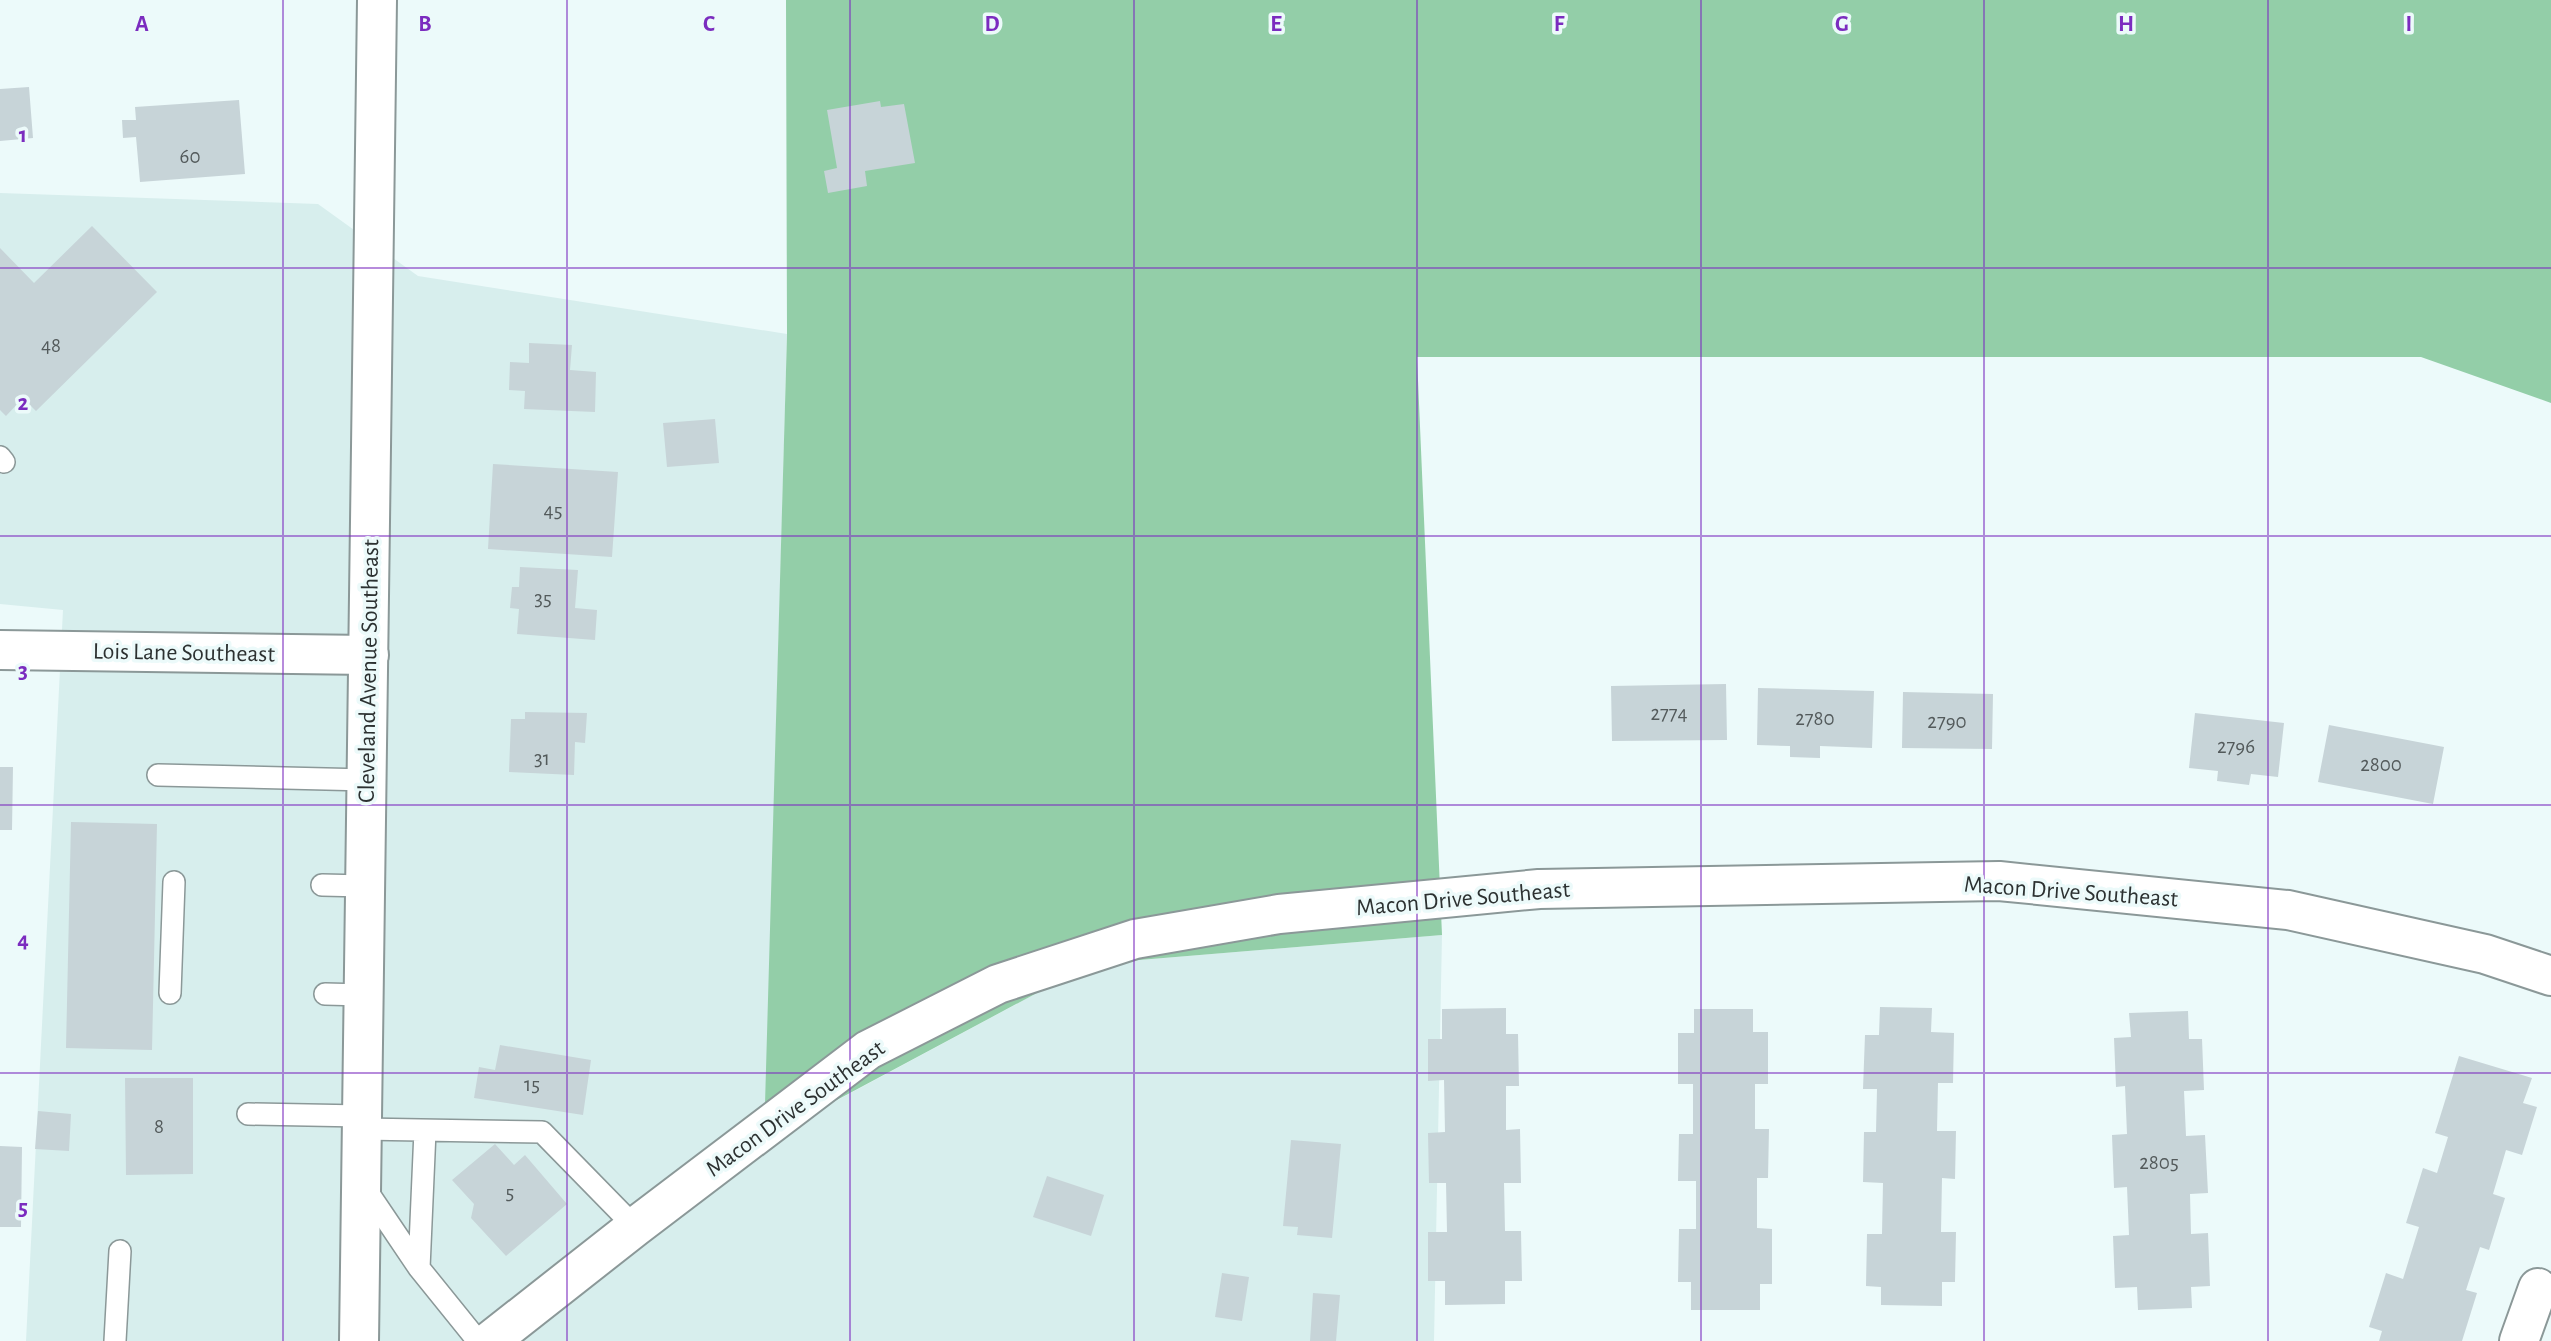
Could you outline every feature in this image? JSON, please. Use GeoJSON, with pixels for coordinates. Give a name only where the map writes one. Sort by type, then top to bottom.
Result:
{"type":"FeatureCollection","features":[{"type":"Feature","properties":{"kind":"street","name":"Cleveland Avenue Southeast"},"geometry":{"type":"LineString","coordinates":[[359,1341],[377,0]]}},
{"type":"Feature","properties":{"kind":"street","name":"Lois Lane Southeast"},"geometry":{"type":"LineString","coordinates":[[0,650],[369,655]]}},
{"type":"Feature","properties":{"kind":"street","name":"Macon Drive Southeast"},"geometry":{"type":"LineString","coordinates":[[490,1341],[868,1050],[998,984],[1135,939],[1279,914],[1539,889],[1999,881],[2288,911],[2485,954],[2551,976]]}},
{"type":"Feature","properties":{"kind":"street"},"geometry":{"type":"LineString","coordinates":[[2519,1341],[2538,1288]]}},
{"type":"Feature","properties":{"kind":"lane"},"geometry":{"type":"LineString","coordinates":[[158,775],[367,780]]}},
{"type":"Feature","properties":{"kind":"lane"},"geometry":{"type":"LineString","coordinates":[[170,992],[174,882]]}},
{"type":"Feature","properties":{"kind":"lane"},"geometry":{"type":"LineString","coordinates":[[322,885],[365,886]]}},
{"type":"Feature","properties":{"kind":"lane"},"geometry":{"type":"LineString","coordinates":[[325,994],[364,995]]}},
{"type":"Feature","properties":{"kind":"lane"},"geometry":{"type":"LineString","coordinates":[[248,1114],[362,1122],[425,1131],[542,1132],[635,1227]]}},
{"type":"Feature","properties":{"kind":"lane"},"geometry":{"type":"LineString","coordinates":[[419,1269],[425,1131]]}},
{"type":"Feature","properties":{"kind":"lane"},"geometry":{"type":"LineString","coordinates":[[361,1182],[419,1269],[478,1341]]}},
{"type":"Feature","properties":{"kind":"lane"},"geometry":{"type":"LineString","coordinates":[[115,1341],[120,1251]]}},
{"type":"Feature","properties":{"kind":"shaded area"},"geometry":{"type":"Polygon","coordinates":[[[0,193],[318,204],[418,276],[787,334],[765,1139],[1091,964],[1442,935],[1434,1341],[26,1341],[63,610],[0,604],[0,193]]]}},
{"type":"Feature","properties":{"kind":"green space"},"geometry":{"type":"Polygon","coordinates":[[[786,0],[2551,0],[2551,403],[2421,357],[1417,357],[1442,935],[1091,964],[764,1139],[787,335],[786,0]]]}},
{"type":"Feature","properties":{"kind":"building"},"geometry":{"type":"Polygon","coordinates":[[[29,87],[33,138],[0,141],[0,89],[29,87]]]}},
{"type":"Feature","properties":{"kind":"building"},"geometry":{"type":"Polygon","coordinates":[[[239,100],[245,174],[140,182],[136,137],[123,138],[122,120],[136,120],[135,107],[239,100]]]}},
{"type":"Feature","properties":{"kind":"building"},"geometry":{"type":"Polygon","coordinates":[[[880,101],[881,107],[904,104],[915,163],[865,171],[867,186],[828,193],[824,171],[837,168],[827,110],[880,101]]]}},
{"type":"Feature","properties":{"kind":"building"},"geometry":{"type":"Polygon","coordinates":[[[92,226],[157,292],[36,411],[23,398],[6,416],[0,410],[0,248],[34,283],[92,226]]]}},
{"type":"Feature","properties":{"kind":"building"},"geometry":{"type":"Polygon","coordinates":[[[529,343],[572,345],[570,370],[596,372],[595,412],[524,409],[525,391],[509,390],[510,362],[529,363],[529,343]]]}},
{"type":"Feature","properties":{"kind":"building"},"geometry":{"type":"Polygon","coordinates":[[[715,419],[719,463],[667,467],[663,423],[715,419]]]}},
{"type":"Feature","properties":{"kind":"building"},"geometry":{"type":"Polygon","coordinates":[[[493,464],[618,472],[612,557],[488,549],[493,464]]]}},
{"type":"Feature","properties":{"kind":"building"},"geometry":{"type":"Polygon","coordinates":[[[520,567],[578,570],[575,608],[597,610],[595,640],[517,634],[519,609],[510,608],[512,587],[519,587],[520,567]]]}},
{"type":"Feature","properties":{"kind":"building"},"geometry":{"type":"Polygon","coordinates":[[[1726,684],[1727,740],[1612,741],[1611,686],[1726,684]]]}},
{"type":"Feature","properties":{"kind":"building"},"geometry":{"type":"Polygon","coordinates":[[[1758,688],[1874,691],[1872,748],[1820,746],[1820,758],[1790,757],[1790,746],[1757,745],[1758,688]]]}},
{"type":"Feature","properties":{"kind":"building"},"geometry":{"type":"Polygon","coordinates":[[[1903,692],[1993,694],[1992,749],[1902,748],[1903,692]]]}},
{"type":"Feature","properties":{"kind":"building"},"geometry":{"type":"Polygon","coordinates":[[[525,712],[587,713],[585,743],[575,742],[574,775],[509,772],[511,719],[525,719],[525,712]]]}},
{"type":"Feature","properties":{"kind":"building"},"geometry":{"type":"Polygon","coordinates":[[[2195,713],[2284,723],[2278,777],[2251,774],[2249,785],[2217,781],[2218,771],[2189,768],[2195,713]]]}},
{"type":"Feature","properties":{"kind":"building"},"geometry":{"type":"Polygon","coordinates":[[[2329,725],[2444,747],[2433,804],[2318,782],[2329,725]]]}},
{"type":"Feature","properties":{"kind":"building"},"geometry":{"type":"Polygon","coordinates":[[[0,767],[13,767],[12,830],[0,830],[0,767]]]}},
{"type":"Feature","properties":{"kind":"building"},"geometry":{"type":"Polygon","coordinates":[[[71,822],[157,824],[152,1050],[66,1048],[71,822]]]}},
{"type":"Feature","properties":{"kind":"building"},"geometry":{"type":"Polygon","coordinates":[[[1880,1007],[1932,1008],[1931,1032],[1954,1033],[1953,1083],[1938,1083],[1937,1131],[1956,1131],[1955,1179],[1942,1178],[1941,1232],[1956,1232],[1955,1282],[1942,1282],[1942,1306],[1881,1305],[1881,1287],[1866,1286],[1867,1234],[1882,1234],[1883,1183],[1863,1182],[1864,1132],[1876,1132],[1877,1089],[1863,1089],[1865,1035],[1879,1035],[1880,1007]]]}},
{"type":"Feature","properties":{"kind":"building"},"geometry":{"type":"Polygon","coordinates":[[[1506,1008],[1506,1034],[1518,1034],[1519,1086],[1506,1086],[1506,1130],[1520,1129],[1521,1183],[1504,1183],[1505,1231],[1521,1231],[1522,1281],[1505,1281],[1505,1304],[1445,1305],[1445,1281],[1428,1281],[1428,1232],[1447,1232],[1446,1183],[1429,1183],[1428,1133],[1445,1132],[1444,1080],[1428,1081],[1428,1039],[1442,1039],[1442,1009],[1506,1008]]]}},
{"type":"Feature","properties":{"kind":"building"},"geometry":{"type":"Polygon","coordinates":[[[1694,1009],[1753,1009],[1753,1032],[1768,1032],[1768,1084],[1755,1084],[1755,1129],[1769,1129],[1768,1178],[1757,1178],[1757,1228],[1772,1229],[1772,1284],[1760,1284],[1760,1310],[1691,1310],[1691,1282],[1678,1282],[1679,1229],[1696,1229],[1696,1181],[1678,1181],[1679,1134],[1693,1134],[1693,1084],[1678,1084],[1678,1033],[1694,1033],[1694,1009]]]}},
{"type":"Feature","properties":{"kind":"building"},"geometry":{"type":"Polygon","coordinates":[[[2188,1011],[2189,1039],[2202,1039],[2204,1090],[2184,1091],[2186,1136],[2205,1135],[2208,1193],[2190,1194],[2191,1234],[2208,1233],[2210,1286],[2191,1287],[2192,1308],[2138,1310],[2137,1287],[2115,1288],[2113,1236],[2129,1235],[2127,1187],[2114,1188],[2112,1135],[2127,1134],[2125,1086],[2116,1087],[2114,1038],[2131,1037],[2129,1013],[2188,1011]]]}},
{"type":"Feature","properties":{"kind":"building"},"geometry":{"type":"Polygon","coordinates":[[[500,1045],[591,1060],[583,1115],[474,1098],[479,1067],[495,1070],[500,1045]]]}},
{"type":"Feature","properties":{"kind":"building"},"geometry":{"type":"Polygon","coordinates":[[[2459,1056],[2532,1078],[2523,1103],[2537,1107],[2522,1155],[2506,1150],[2493,1194],[2505,1198],[2489,1250],[2480,1247],[2466,1290],[2477,1293],[2462,1341],[2379,1341],[2382,1331],[2369,1327],[2386,1273],[2403,1279],[2419,1227],[2406,1223],[2423,1168],[2437,1173],[2448,1137],[2435,1133],[2459,1056]]]}},
{"type":"Feature","properties":{"kind":"building"},"geometry":{"type":"Polygon","coordinates":[[[125,1078],[193,1078],[193,1174],[126,1175],[125,1078]]]}},
{"type":"Feature","properties":{"kind":"building"},"geometry":{"type":"Polygon","coordinates":[[[38,1111],[71,1114],[69,1151],[35,1149],[38,1111]]]}},
{"type":"Feature","properties":{"kind":"building"},"geometry":{"type":"Polygon","coordinates":[[[1291,1140],[1341,1144],[1332,1238],[1297,1235],[1298,1227],[1283,1226],[1291,1140]]]}},
{"type":"Feature","properties":{"kind":"building"},"geometry":{"type":"Polygon","coordinates":[[[495,1144],[514,1165],[525,1155],[567,1204],[506,1256],[471,1218],[474,1204],[452,1180],[495,1144]]]}},
{"type":"Feature","properties":{"kind":"building"},"geometry":{"type":"Polygon","coordinates":[[[0,1146],[22,1147],[21,1227],[0,1227],[0,1146]]]}},
{"type":"Feature","properties":{"kind":"building"},"geometry":{"type":"Polygon","coordinates":[[[1047,1176],[1104,1195],[1091,1236],[1033,1217],[1047,1176]]]}},
{"type":"Feature","properties":{"kind":"building"},"geometry":{"type":"Polygon","coordinates":[[[1222,1273],[1249,1277],[1242,1321],[1215,1317],[1222,1273]]]}},
{"type":"Feature","properties":{"kind":"building"},"geometry":{"type":"Polygon","coordinates":[[[1313,1293],[1340,1295],[1336,1341],[1310,1341],[1313,1293]]]}}]}
